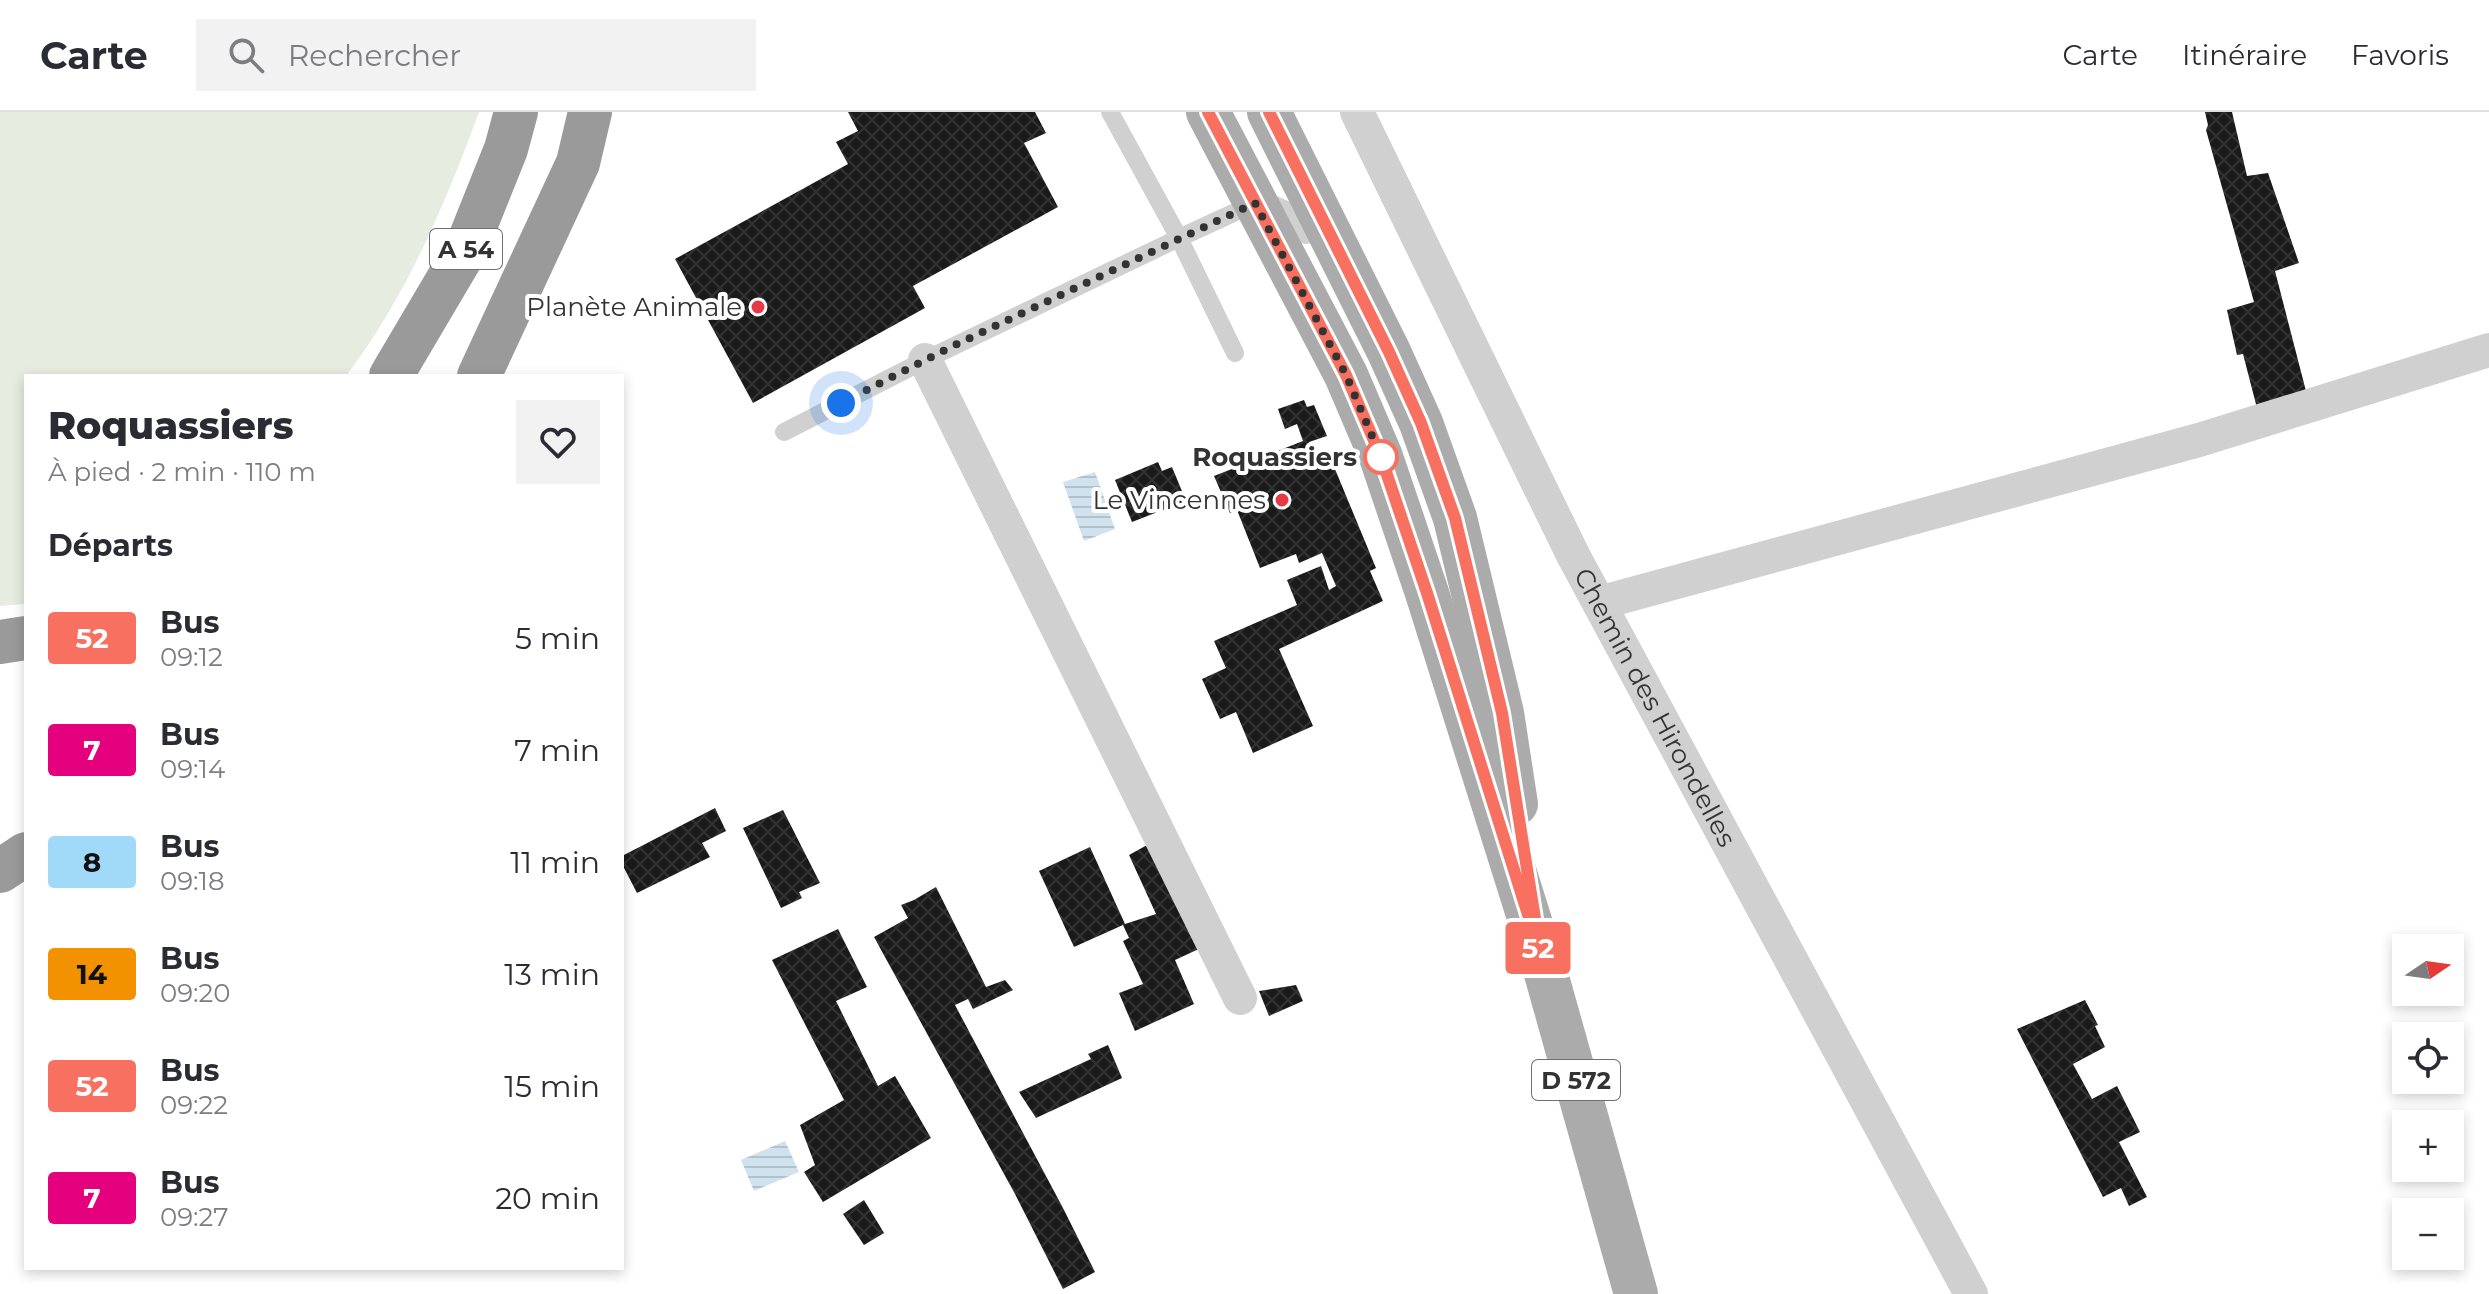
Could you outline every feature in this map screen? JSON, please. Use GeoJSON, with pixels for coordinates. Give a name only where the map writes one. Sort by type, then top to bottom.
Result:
{"type":"FeatureCollection","features":[{"type":"Feature","properties":{"kind":"highway","name":"A 54"},"geometry":{"type":"LineString","coordinates":[[392,374],[466,249],[506,149],[516,112]]}},
{"type":"Feature","properties":{"kind":"highway","name":"A 54"},"geometry":{"type":"LineString","coordinates":[[480,374],[578,163],[590,112]]}},
{"type":"Feature","properties":{"kind":"highway"},"geometry":{"type":"LineString","coordinates":[[0,642],[24,638]]}},
{"type":"Feature","properties":{"kind":"highway"},"geometry":{"type":"LineString","coordinates":[[0,871],[24,855]]}},
{"type":"Feature","properties":{"kind":"main road","name":"D 572"},"geometry":{"type":"LineString","coordinates":[[1208,112],[1346,375],[1381,457],[1541,956],[1636,1294]]}},
{"type":"Feature","properties":{"kind":"main road","name":"D 572"},"geometry":{"type":"LineString","coordinates":[[1283,116],[1421,423],[1455,518],[1502,713],[1541,956]]}},
{"type":"Feature","properties":{"kind":"street","name":"Chemin des Hirondelles"},"geometry":{"type":"LineString","coordinates":[[1357,112],[1573,555],[1971,1294]]}},
{"type":"Feature","properties":{"kind":"street"},"geometry":{"type":"LineString","coordinates":[[1599,603],[2199,440],[2489,350]]}},
{"type":"Feature","properties":{"kind":"street"},"geometry":{"type":"LineString","coordinates":[[925,360],[1240,998]]}},
{"type":"Feature","properties":{"kind":"lane"},"geometry":{"type":"LineString","coordinates":[[1110,112],[1179,238],[1235,353]]}},
{"type":"Feature","properties":{"kind":"lane"},"geometry":{"type":"LineString","coordinates":[[784,432],[925,360],[1255,203],[1275,205],[1297,215],[1316,254]]}},
{"type":"Feature","properties":{"kind":"lane"},"geometry":{"type":"LineString","coordinates":[[1369,359],[1406,389]]}},
{"type":"Feature","properties":{"kind":"shaded area"},"geometry":{"type":"Polygon","coordinates":[[[0,112],[479,112],[422,249],[368,346],[347,374],[24,374],[24,604],[0,606],[0,112]]]}},
{"type":"Feature","properties":{"kind":"water"},"geometry":{"type":"Polygon","coordinates":[[[1095,472],[1115,529],[1084,541],[1063,482],[1095,472]]]}},
{"type":"Feature","properties":{"kind":"water"},"geometry":{"type":"Polygon","coordinates":[[[785,1141],[799,1172],[754,1191],[741,1160],[785,1141]]]}},
{"type":"Feature","properties":{"kind":"building"},"geometry":{"type":"Polygon","coordinates":[[[848,112],[1035,112],[1046,133],[1024,143],[1058,207],[913,286],[925,308],[753,403],[675,259],[848,164],[836,142],[858,131],[848,112]]]}},
{"type":"Feature","properties":{"kind":"building"},"geometry":{"type":"Polygon","coordinates":[[[2205,112],[2232,112],[2247,176],[2268,173],[2299,263],[2275,271],[2307,395],[2258,412],[2243,354],[2237,355],[2227,310],[2254,302],[2206,130],[2205,112]]]}},
{"type":"Feature","properties":{"kind":"building"},"geometry":{"type":"Polygon","coordinates":[[[1304,400],[1307,407],[1314,405],[1327,436],[1309,442],[1318,461],[1330,457],[1376,568],[1370,571],[1383,601],[1279,649],[1313,726],[1253,753],[1236,712],[1220,719],[1202,679],[1226,668],[1214,641],[1297,605],[1287,580],[1321,566],[1329,590],[1336,586],[1322,553],[1299,563],[1296,554],[1260,568],[1237,510],[1230,513],[1214,476],[1303,441],[1297,424],[1285,429],[1278,409],[1304,400]]]}},
{"type":"Feature","properties":{"kind":"building"},"geometry":{"type":"Polygon","coordinates":[[[1158,462],[1162,471],[1172,467],[1186,501],[1132,522],[1115,480],[1158,462]]]}},
{"type":"Feature","properties":{"kind":"building"},"geometry":{"type":"Polygon","coordinates":[[[715,808],[726,831],[702,843],[710,857],[637,893],[624,868],[624,855],[715,808]]]}},
{"type":"Feature","properties":{"kind":"building"},"geometry":{"type":"Polygon","coordinates":[[[783,810],[820,883],[799,892],[802,898],[781,908],[743,828],[783,810]]]}},
{"type":"Feature","properties":{"kind":"building"},"geometry":{"type":"Polygon","coordinates":[[[1158,839],[1201,948],[1175,960],[1194,1004],[1135,1031],[1119,993],[1143,984],[1123,941],[1129,938],[1123,925],[1074,947],[1039,871],[1090,847],[1125,924],[1156,914],[1129,855],[1158,839]]]}},
{"type":"Feature","properties":{"kind":"building"},"geometry":{"type":"Polygon","coordinates":[[[936,887],[986,987],[1005,980],[1013,990],[973,1009],[968,999],[955,1005],[1095,1272],[1063,1289],[1015,1194],[874,937],[908,918],[901,905],[936,887]]]}},
{"type":"Feature","properties":{"kind":"building"},"geometry":{"type":"Polygon","coordinates":[[[838,929],[867,987],[836,1001],[878,1086],[895,1076],[931,1138],[823,1202],[804,1172],[815,1165],[800,1125],[844,1100],[772,960],[838,929]]]}},
{"type":"Feature","properties":{"kind":"building"},"geometry":{"type":"Polygon","coordinates":[[[1296,985],[1303,1001],[1269,1016],[1259,991],[1296,985]]]}},
{"type":"Feature","properties":{"kind":"building"},"geometry":{"type":"Polygon","coordinates":[[[2085,1000],[2105,1047],[2073,1064],[2092,1099],[2117,1086],[2140,1132],[2119,1142],[2147,1197],[2129,1206],[2121,1188],[2103,1197],[2017,1029],[2085,1000]]]}},
{"type":"Feature","properties":{"kind":"building"},"geometry":{"type":"Polygon","coordinates":[[[1108,1045],[1122,1078],[1036,1118],[1019,1092],[1091,1059],[1088,1054],[1108,1045]]]}},
{"type":"Feature","properties":{"kind":"building"},"geometry":{"type":"Polygon","coordinates":[[[864,1200],[884,1233],[864,1245],[843,1214],[864,1200]]]}},
{"type":"Feature","properties":{"kind":"bus line","name":"52"},"geometry":{"type":"LineString","coordinates":[[1208,112],[1346,375],[1381,457],[1405,523],[1541,956],[1502,713],[1455,518],[1421,423],[1389,352],[1269,112]]}},
{"type":"Feature","properties":{"kind":"place","name":"Planète Animale"},"geometry":{"type":"Point","coordinates":[758,307]}},
{"type":"Feature","properties":{"kind":"place","name":"Roquassiers"},"geometry":{"type":"Point","coordinates":[1381,457]}},
{"type":"Feature","properties":{"kind":"place","name":"Le Vincennes"},"geometry":{"type":"Point","coordinates":[1282,500]}},
{"type":"Feature","properties":{"kind":"route"},"geometry":{"type":"LineString","coordinates":[[841,403],[953,346],[1255,203],[1346,375],[1381,457]]}}]}
